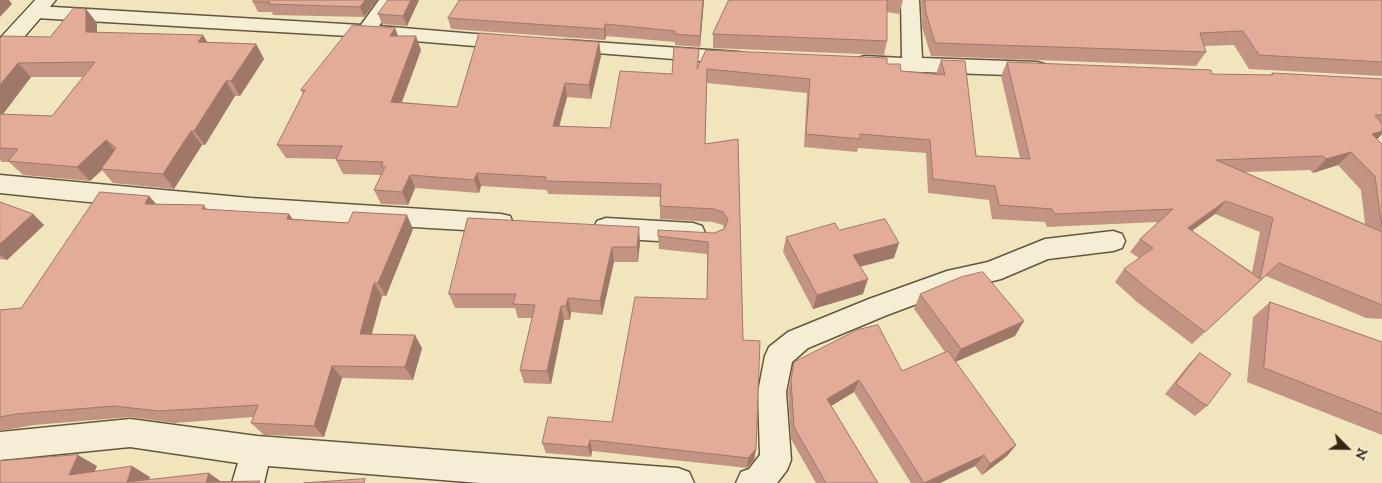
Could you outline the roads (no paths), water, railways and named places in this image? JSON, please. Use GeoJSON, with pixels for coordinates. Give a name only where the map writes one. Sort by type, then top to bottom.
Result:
{"type":"FeatureCollection","features":[{"type":"Feature","properties":{"kind":"main road"},"geometry":{"type":"LineString","coordinates":[[0,51],[41,6]]}},
{"type":"Feature","properties":{"kind":"street"},"geometry":{"type":"LineString","coordinates":[[366,31],[388,0]]}},
{"type":"Feature","properties":{"kind":"street"},"geometry":{"type":"LineString","coordinates":[[910,0],[912,65]]}},
{"type":"Feature","properties":{"kind":"street"},"geometry":{"type":"LineString","coordinates":[[41,6],[760,59]]}},
{"type":"Feature","properties":{"kind":"street"},"geometry":{"type":"LineString","coordinates":[[845,62],[1060,70]]}},
{"type":"Feature","properties":{"kind":"street"},"geometry":{"type":"LineString","coordinates":[[0,184],[76,193],[301,212],[527,224]]}},
{"type":"Feature","properties":{"kind":"street"},"geometry":{"type":"LineString","coordinates":[[586,227],[713,234]]}},
{"type":"Feature","properties":{"kind":"street"},"geometry":{"type":"LineString","coordinates":[[752,483],[758,482],[776,460],[772,392],[779,356],[798,340],[878,307],[947,282],[992,272],[1046,249],[1113,241]]}},
{"type":"Feature","properties":{"kind":"street"},"geometry":{"type":"LineString","coordinates":[[0,446],[130,433],[257,451],[678,483]]}},
{"type":"Feature","properties":{"kind":"street"},"geometry":{"type":"LineString","coordinates":[[248,483],[257,451]]}}]}
